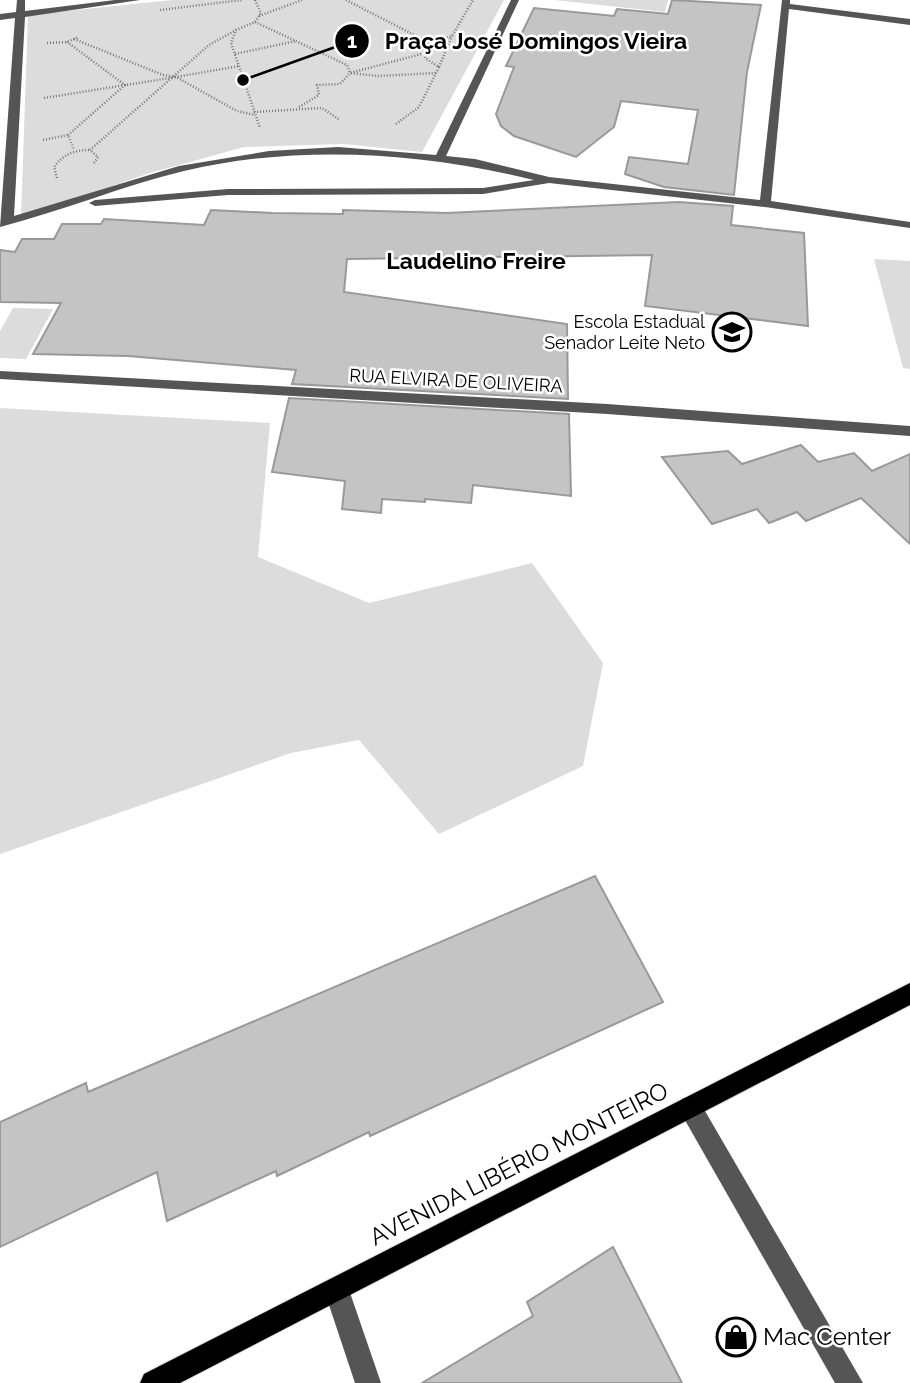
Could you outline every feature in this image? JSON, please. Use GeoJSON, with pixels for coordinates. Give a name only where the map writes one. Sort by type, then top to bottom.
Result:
{"type":"FeatureCollection","features":[{"type":"Feature","properties":{"kind":"main road","name":"AVENIDA LIBÉRIO MONTEIRO"},"geometry":{"type":"LineString","coordinates":[[153,1383],[910,995]]}},
{"type":"Feature","properties":{"kind":"street"},"geometry":{"type":"LineString","coordinates":[[21,0],[4,223],[146,177],[246,157],[338,150],[440,158],[502,167],[549,180],[765,204],[910,225]]}},
{"type":"Feature","properties":{"kind":"street"},"geometry":{"type":"LineString","coordinates":[[0,17],[136,0]]}},
{"type":"Feature","properties":{"kind":"street"},"geometry":{"type":"LineString","coordinates":[[440,158],[515,0]]}},
{"type":"Feature","properties":{"kind":"street"},"geometry":{"type":"LineString","coordinates":[[765,204],[786,3],[910,22]]}},
{"type":"Feature","properties":{"kind":"street"},"geometry":{"type":"LineString","coordinates":[[496,189],[502,167]]}},
{"type":"Feature","properties":{"kind":"street"},"geometry":{"type":"LineString","coordinates":[[36,213],[181,194],[318,189],[453,192],[496,189],[549,180]]}},
{"type":"Feature","properties":{"kind":"street","name":"RUA ELVIRA DE OLIVEIRA"},"geometry":{"type":"LineString","coordinates":[[0,375],[594,408],[910,431]]}},
{"type":"Feature","properties":{"kind":"street"},"geometry":{"type":"LineString","coordinates":[[690,1107],[850,1383]]}},
{"type":"Feature","properties":{"kind":"street"},"geometry":{"type":"LineString","coordinates":[[337,1290],[368,1383]]}},
{"type":"Feature","properties":{"kind":"path"},"geometry":{"type":"LineString","coordinates":[[90,150],[176,77],[219,35],[255,22],[261,13],[255,0]]}},
{"type":"Feature","properties":{"kind":"path"},"geometry":{"type":"LineString","coordinates":[[258,16],[302,0]]}},
{"type":"Feature","properties":{"kind":"path"},"geometry":{"type":"LineString","coordinates":[[346,0],[432,44]]}},
{"type":"Feature","properties":{"kind":"path"},"geometry":{"type":"LineString","coordinates":[[419,107],[452,36],[473,0]]}},
{"type":"Feature","properties":{"kind":"path"},"geometry":{"type":"LineString","coordinates":[[255,22],[347,65],[350,72]]}},
{"type":"Feature","properties":{"kind":"path"},"geometry":{"type":"LineString","coordinates":[[236,30],[232,43],[261,133]]}},
{"type":"Feature","properties":{"kind":"path"},"geometry":{"type":"LineString","coordinates":[[439,66],[425,58],[424,47],[452,36]]}},
{"type":"Feature","properties":{"kind":"path"},"geometry":{"type":"LineString","coordinates":[[74,39],[163,75],[176,77],[237,111],[255,113],[299,107],[322,108],[342,121]]}},
{"type":"Feature","properties":{"kind":"path"},"geometry":{"type":"LineString","coordinates":[[235,54],[296,41]]}},
{"type":"Feature","properties":{"kind":"path"},"geometry":{"type":"LineString","coordinates":[[67,42],[125,85]]}},
{"type":"Feature","properties":{"kind":"path"},"geometry":{"type":"LineString","coordinates":[[299,107],[319,95],[317,85],[340,84],[350,72],[425,53]]}},
{"type":"Feature","properties":{"kind":"path"},"geometry":{"type":"LineString","coordinates":[[40,99],[239,66]]}},
{"type":"Feature","properties":{"kind":"path"},"geometry":{"type":"LineString","coordinates":[[350,72],[378,76],[436,73]]}},
{"type":"Feature","properties":{"kind":"path"},"geometry":{"type":"LineString","coordinates":[[38,141],[68,135],[125,85]]}},
{"type":"Feature","properties":{"kind":"path"},"geometry":{"type":"LineString","coordinates":[[68,135],[74,149]]}},
{"type":"Feature","properties":{"kind":"path"},"geometry":{"type":"LineString","coordinates":[[60,181],[54,176],[54,167],[74,149],[90,150],[98,157],[92,166]]}},
{"type":"Feature","properties":{"kind":"shaded area"},"geometry":{"type":"Polygon","coordinates":[[[172,0],[504,0],[422,152],[343,144],[244,147],[150,173],[21,217],[28,15],[172,0]]]}},
{"type":"Feature","properties":{"kind":"shaded area"},"geometry":{"type":"Polygon","coordinates":[[[554,0],[668,0],[665,12],[554,0]]]}},
{"type":"Feature","properties":{"kind":"shaded area"},"geometry":{"type":"Polygon","coordinates":[[[874,259],[910,261],[910,369],[903,368],[874,259]]]}},
{"type":"Feature","properties":{"kind":"shaded area"},"geometry":{"type":"Polygon","coordinates":[[[13,308],[53,309],[26,359],[0,358],[0,331],[13,308]]]}},
{"type":"Feature","properties":{"kind":"shaded area"},"geometry":{"type":"Polygon","coordinates":[[[0,408],[270,423],[258,557],[369,603],[532,563],[603,663],[583,766],[439,834],[359,740],[291,753],[0,854],[0,408]]]}},
{"type":"Feature","properties":{"kind":"building"},"geometry":{"type":"Polygon","coordinates":[[[672,0],[761,5],[747,72],[734,195],[664,187],[625,174],[629,157],[688,164],[698,110],[621,101],[614,127],[576,157],[514,136],[501,126],[496,114],[514,67],[506,66],[534,8],[614,16],[617,9],[668,14],[672,0]]]}},
{"type":"Feature","properties":{"kind":"building"},"geometry":{"type":"Polygon","coordinates":[[[679,202],[733,206],[731,225],[804,233],[808,326],[645,306],[652,255],[347,259],[344,292],[567,324],[568,399],[292,384],[296,370],[128,356],[33,354],[61,303],[0,302],[0,250],[15,252],[22,239],[54,239],[62,224],[101,224],[104,219],[204,225],[211,210],[343,214],[343,210],[447,213],[679,202]]]}},
{"type":"Feature","properties":{"kind":"building"},"geometry":{"type":"Polygon","coordinates":[[[289,398],[569,414],[571,496],[473,485],[471,503],[382,499],[381,513],[342,509],[345,481],[272,472],[289,398]]]}},
{"type":"Feature","properties":{"kind":"building"},"geometry":{"type":"Polygon","coordinates":[[[801,445],[818,462],[854,453],[872,471],[910,454],[910,544],[861,498],[806,521],[797,512],[769,523],[757,509],[712,524],[662,457],[728,451],[742,464],[801,445]]]}},
{"type":"Feature","properties":{"kind":"building"},"geometry":{"type":"Polygon","coordinates":[[[595,876],[663,1002],[370,1136],[369,1132],[277,1176],[276,1171],[167,1221],[157,1172],[0,1247],[0,1122],[86,1083],[88,1092],[595,876]]]}},
{"type":"Feature","properties":{"kind":"building"},"geometry":{"type":"Polygon","coordinates":[[[613,1247],[682,1383],[422,1383],[533,1316],[527,1302],[613,1247]]]}},
{"type":"Feature","properties":{"kind":"place","name":"Praça José Domingos Vieira"},"geometry":{"type":"Point","coordinates":[243,80]}},
{"type":"Feature","properties":{"kind":"place","name":"Escola Estadual Senador Leite Neto"},"geometry":{"type":"Point","coordinates":[732,332]}},
{"type":"Feature","properties":{"kind":"place","name":"Mac Center"},"geometry":{"type":"Point","coordinates":[736,1337]}},
{"type":"Feature","properties":{"kind":"district","name":"Laudelino Freire"},"geometry":{"type":"Point","coordinates":[476,261]}}]}
